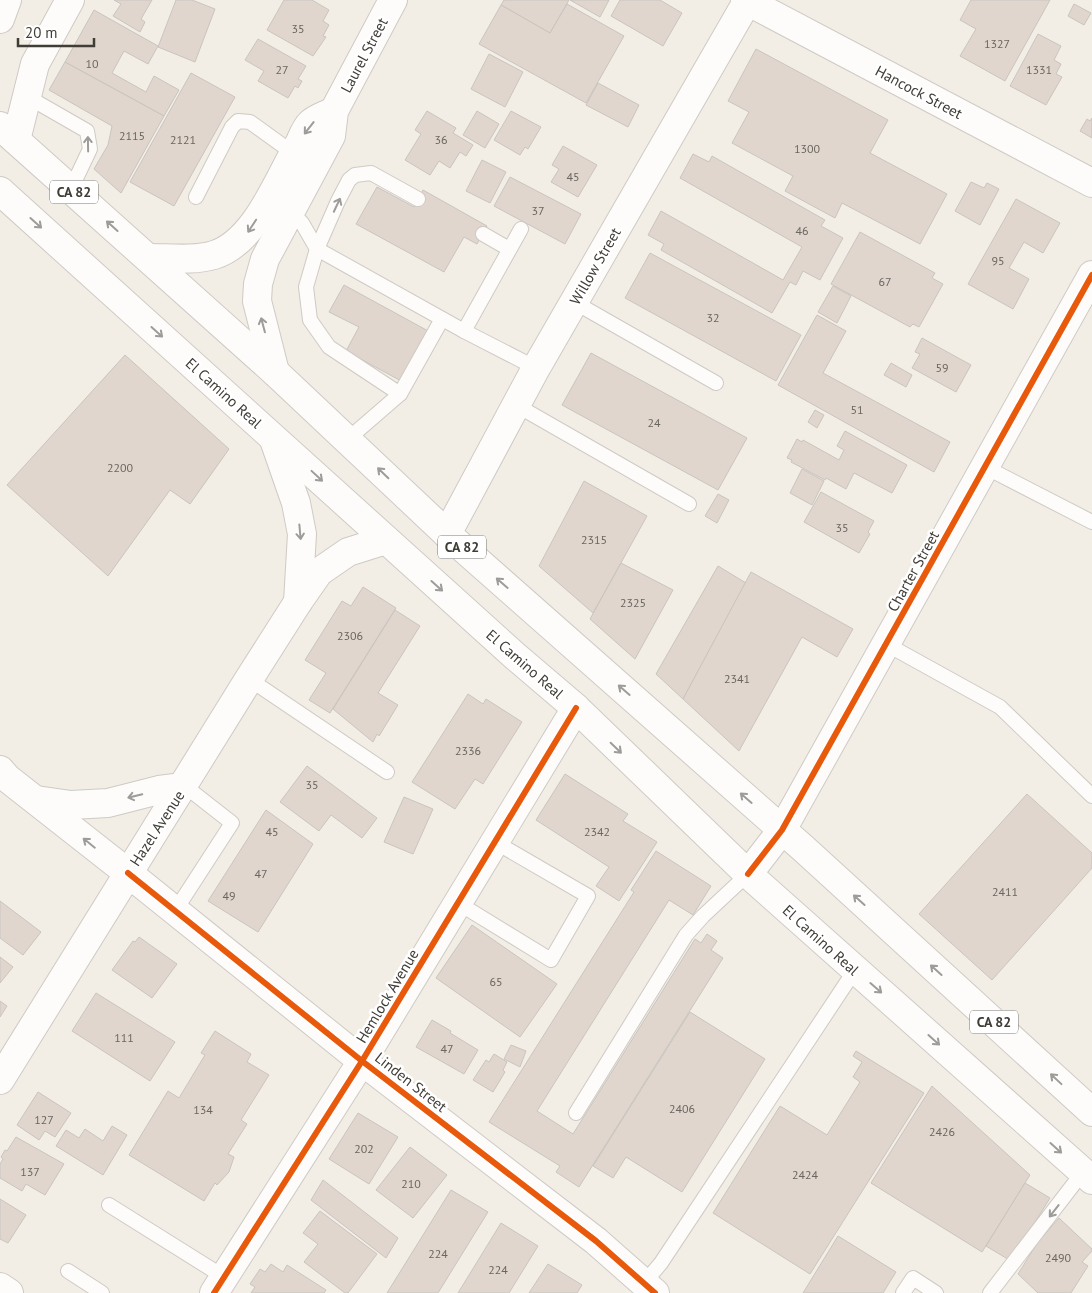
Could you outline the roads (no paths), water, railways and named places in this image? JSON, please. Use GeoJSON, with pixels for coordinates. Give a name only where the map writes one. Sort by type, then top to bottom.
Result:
{"type":"FeatureCollection","features":[{"type":"Feature","properties":{"kind":"main road"},"geometry":{"type":"LineString","coordinates":[[8,133],[26,96],[35,64],[70,0]]}},
{"type":"Feature","properties":{"kind":"main road","name":"Laurel Street"},"geometry":{"type":"LineString","coordinates":[[334,111],[393,0]]}},
{"type":"Feature","properties":{"kind":"main road","name":"Hancock Street"},"geometry":{"type":"LineString","coordinates":[[747,0],[1092,183]]}},
{"type":"Feature","properties":{"kind":"main road","name":"Willow Street"},"geometry":{"type":"LineString","coordinates":[[447,534],[536,368],[747,0]]}},
{"type":"Feature","properties":{"kind":"main road"},"geometry":{"type":"LineString","coordinates":[[149,258],[214,255],[237,242],[247,233],[266,203],[311,123],[334,111]]}},
{"type":"Feature","properties":{"kind":"main road"},"geometry":{"type":"LineString","coordinates":[[275,372],[257,301],[258,284],[265,259],[331,136],[334,111]]}},
{"type":"Feature","properties":{"kind":"main road","name":"CA 82"},"geometry":{"type":"LineString","coordinates":[[8,133],[275,372],[447,534],[782,830],[1092,1112]]}},
{"type":"Feature","properties":{"kind":"main road"},"geometry":{"type":"LineString","coordinates":[[285,223],[277,217],[302,166],[300,160],[293,153]]}},
{"type":"Feature","properties":{"kind":"main road","name":"El Camino Real"},"geometry":{"type":"LineString","coordinates":[[0,191],[515,656],[576,708],[748,874],[1088,1176]]}},
{"type":"Feature","properties":{"kind":"main road","name":"Charter Street"},"geometry":{"type":"LineString","coordinates":[[748,874],[782,830],[1092,275]]}},
{"type":"Feature","properties":{"kind":"main road","name":"Hazel Avenue"},"geometry":{"type":"LineString","coordinates":[[272,436],[296,502],[302,534],[298,602]]}},
{"type":"Feature","properties":{"kind":"main road","name":"Hazel Avenue"},"geometry":{"type":"LineString","coordinates":[[0,1080],[249,679],[319,572],[348,552],[386,540]]}},
{"type":"Feature","properties":{"kind":"main road","name":"Hemlock Avenue"},"geometry":{"type":"LineString","coordinates":[[219,1285],[362,1061],[576,708]]}},
{"type":"Feature","properties":{"kind":"main road","name":"Linden Street"},"geometry":{"type":"LineString","coordinates":[[0,770],[7,778],[362,1061],[596,1241],[650,1288]]}},
{"type":"Feature","properties":{"kind":"main road"},"geometry":{"type":"LineString","coordinates":[[35,800],[71,805],[108,803],[158,790],[183,787]]}},
{"type":"Feature","properties":{"kind":"main road"},"geometry":{"type":"LineString","coordinates":[[0,1287],[9,1293]]}},
{"type":"Feature","properties":{"kind":"lane"},"geometry":{"type":"LineString","coordinates":[[26,96],[87,131],[90,149],[71,189]]}},
{"type":"Feature","properties":{"kind":"lane"},"geometry":{"type":"LineString","coordinates":[[196,197],[232,127],[238,121],[250,122],[293,153]]}},
{"type":"Feature","properties":{"kind":"lane"},"geometry":{"type":"LineString","coordinates":[[400,394],[329,347],[310,320],[306,287],[318,249],[338,201],[349,180],[355,175],[371,173],[418,199]]}},
{"type":"Feature","properties":{"kind":"lane"},"geometry":{"type":"LineString","coordinates":[[285,223],[302,223],[318,249],[442,319],[536,368]]}},
{"type":"Feature","properties":{"kind":"lane"},"geometry":{"type":"LineString","coordinates":[[464,331],[520,228]]}},
{"type":"Feature","properties":{"kind":"lane"},"geometry":{"type":"LineString","coordinates":[[482,234],[509,249]]}},
{"type":"Feature","properties":{"kind":"lane"},"geometry":{"type":"LineString","coordinates":[[574,302],[716,383]]}},
{"type":"Feature","properties":{"kind":"lane"},"geometry":{"type":"LineString","coordinates":[[348,440],[400,394],[442,319]]}},
{"type":"Feature","properties":{"kind":"lane"},"geometry":{"type":"LineString","coordinates":[[516,405],[689,504]]}},
{"type":"Feature","properties":{"kind":"lane"},"geometry":{"type":"LineString","coordinates":[[985,467],[1092,522]]}},
{"type":"Feature","properties":{"kind":"lane"},"geometry":{"type":"LineString","coordinates":[[886,644],[1000,708],[1092,796]]}},
{"type":"Feature","properties":{"kind":"lane"},"geometry":{"type":"LineString","coordinates":[[249,679],[387,772]]}},
{"type":"Feature","properties":{"kind":"lane"},"geometry":{"type":"LineString","coordinates":[[175,911],[232,823],[183,787]]}},
{"type":"Feature","properties":{"kind":"lane"},"geometry":{"type":"LineString","coordinates":[[458,903],[551,960],[588,896],[495,842]]}},
{"type":"Feature","properties":{"kind":"lane"},"geometry":{"type":"LineString","coordinates":[[576,1113],[686,935],[703,916],[748,874]]}},
{"type":"Feature","properties":{"kind":"lane"},"geometry":{"type":"LineString","coordinates":[[650,1288],[662,1263],[855,970]]}},
{"type":"Feature","properties":{"kind":"lane"},"geometry":{"type":"LineString","coordinates":[[990,1293],[1088,1176]]}},
{"type":"Feature","properties":{"kind":"lane"},"geometry":{"type":"LineString","coordinates":[[109,1205],[219,1285]]}},
{"type":"Feature","properties":{"kind":"lane"},"geometry":{"type":"LineString","coordinates":[[68,1271],[102,1293]]}},
{"type":"Feature","properties":{"kind":"lane"},"geometry":{"type":"LineString","coordinates":[[903,1293],[914,1278],[936,1293]]}}]}
